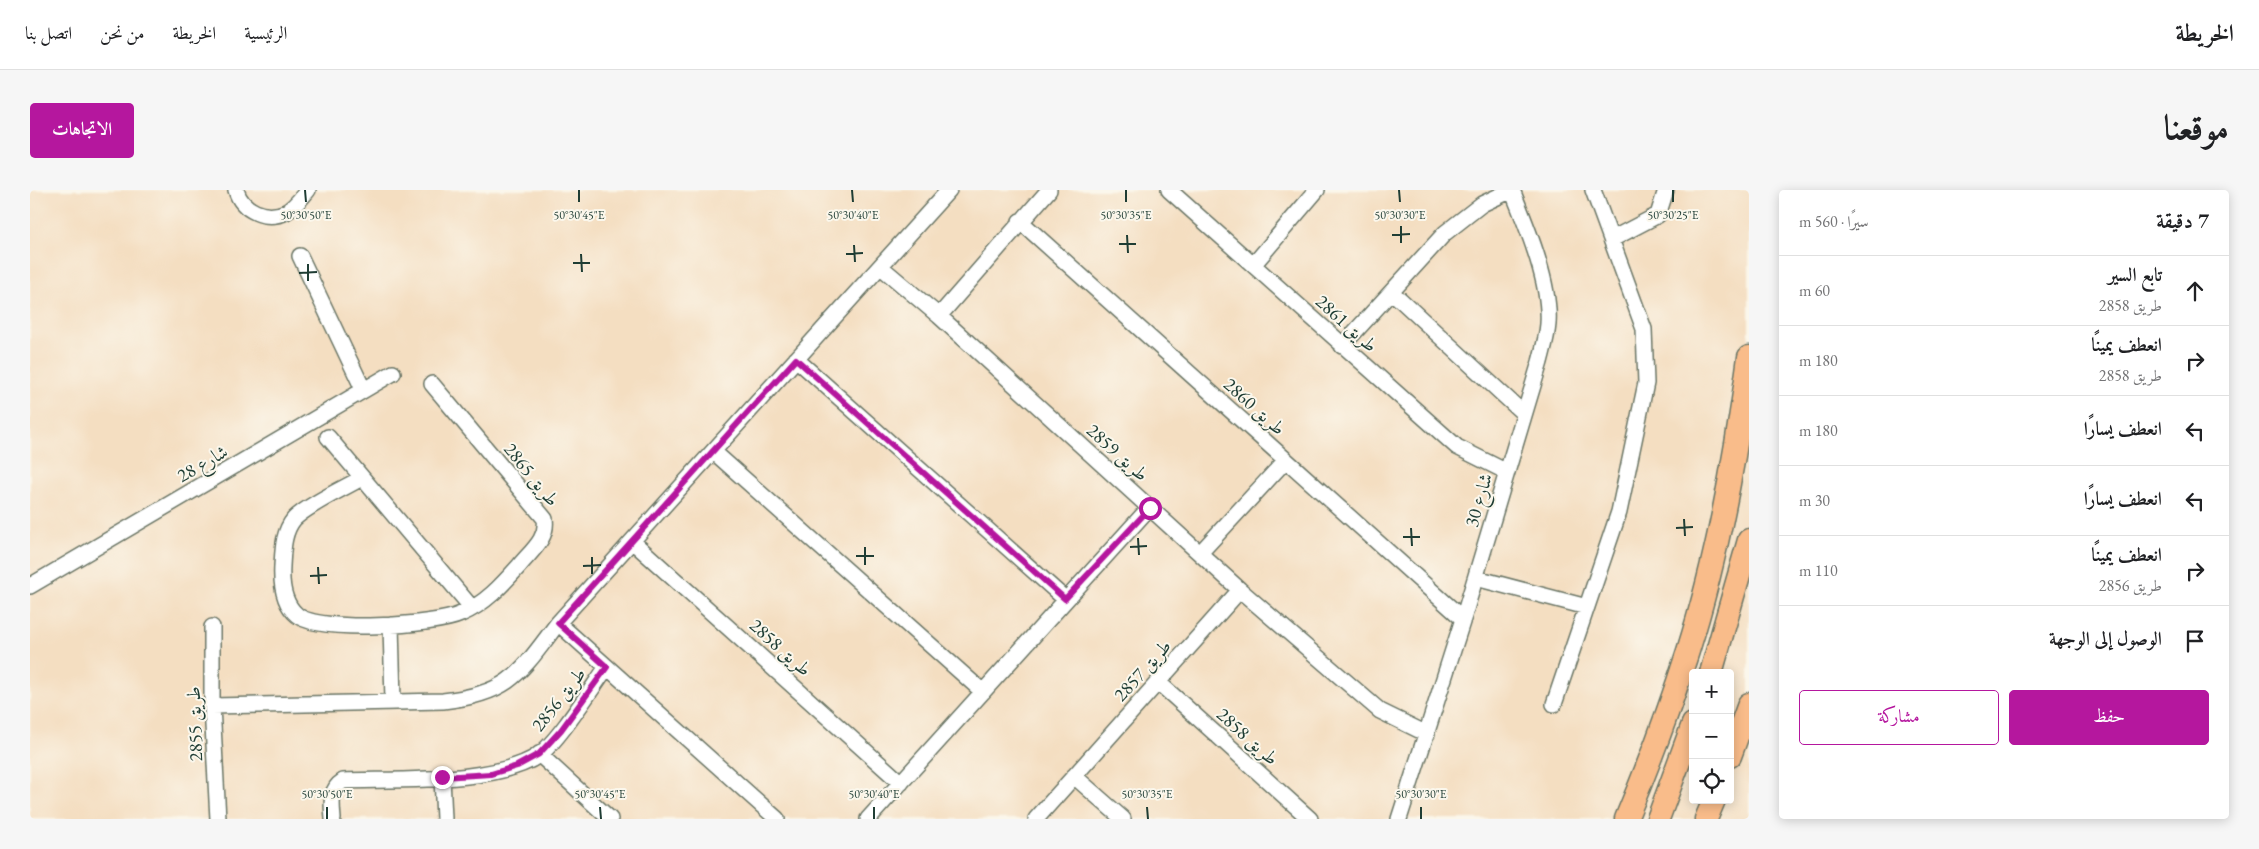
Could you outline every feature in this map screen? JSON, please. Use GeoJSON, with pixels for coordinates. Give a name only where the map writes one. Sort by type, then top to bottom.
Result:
{"type":"FeatureCollection","features":[{"type":"Feature","properties":{"kind":"highway"},"geometry":{"type":"LineString","coordinates":[[1626,819],[1668,712],[1689,650],[1708,579],[1741,422],[1749,357]]}},
{"type":"Feature","properties":{"kind":"highway"},"geometry":{"type":"LineString","coordinates":[[1712,669],[1749,540]]}},
{"type":"Feature","properties":{"kind":"highway"},"geometry":{"type":"LineString","coordinates":[[1734,745],[1749,704]]}},
{"type":"Feature","properties":{"kind":"highway"},"geometry":{"type":"LineString","coordinates":[[1658,819],[1689,735]]}},
{"type":"Feature","properties":{"kind":"highway"},"geometry":{"type":"LineString","coordinates":[[1706,819],[1712,804]]}},
{"type":"Feature","properties":{"kind":"street"},"geometry":{"type":"LineString","coordinates":[[236,190],[238,197],[246,208],[259,214],[273,216],[287,211],[308,190]]}},
{"type":"Feature","properties":{"kind":"street"},"geometry":{"type":"LineString","coordinates":[[212,706],[467,698],[507,683],[524,668],[558,623],[949,190]]}},
{"type":"Feature","properties":{"kind":"street"},"geometry":{"type":"LineString","coordinates":[[939,316],[1049,190]]}},
{"type":"Feature","properties":{"kind":"street","name":"طريق 2861"},"geometry":{"type":"LineString","coordinates":[[1169,190],[1457,447],[1507,472]]}},
{"type":"Feature","properties":{"kind":"street"},"geometry":{"type":"LineString","coordinates":[[1254,264],[1317,190]]}},
{"type":"Feature","properties":{"kind":"street"},"geometry":{"type":"LineString","coordinates":[[1342,346],[1445,232],[1482,204],[1512,190]]}},
{"type":"Feature","properties":{"kind":"street","name":"شارع 30"},"geometry":{"type":"LineString","coordinates":[[1399,819],[1476,578],[1540,362],[1548,325],[1548,310],[1531,237],[1512,190]]}},
{"type":"Feature","properties":{"kind":"street"},"geometry":{"type":"LineString","coordinates":[[1554,704],[1619,512],[1646,383],[1644,329],[1593,190]]}},
{"type":"Feature","properties":{"kind":"street"},"geometry":{"type":"LineString","coordinates":[[1612,239],[1658,215],[1666,190]]}},
{"type":"Feature","properties":{"kind":"street","name":"طريق 2860"},"geometry":{"type":"LineString","coordinates":[[1020,221],[1463,619]]}},
{"type":"Feature","properties":{"kind":"street"},"geometry":{"type":"LineString","coordinates":[[300,256],[363,389]]}},
{"type":"Feature","properties":{"kind":"street","name":"طريق 2859"},"geometry":{"type":"LineString","coordinates":[[881,267],[939,316],[1240,590],[1380,711],[1427,734]]}},
{"type":"Feature","properties":{"kind":"street"},"geometry":{"type":"LineString","coordinates":[[1392,292],[1524,414]]}},
{"type":"Feature","properties":{"kind":"street"},"geometry":{"type":"LineString","coordinates":[[796,359],[1065,599]]}},
{"type":"Feature","properties":{"kind":"street","name":"شارع 28"},"geometry":{"type":"LineString","coordinates":[[30,586],[393,373]]}},
{"type":"Feature","properties":{"kind":"street","name":"طريق 2865"},"geometry":{"type":"LineString","coordinates":[[362,478],[295,518],[287,529],[282,573],[284,595],[298,616],[317,624],[391,625],[440,621],[460,615],[472,608],[507,580],[543,538],[546,528],[545,518],[432,384]]}},
{"type":"Feature","properties":{"kind":"street"},"geometry":{"type":"LineString","coordinates":[[328,437],[472,608]]}},
{"type":"Feature","properties":{"kind":"street"},"geometry":{"type":"LineString","coordinates":[[714,452],[983,692]]}},
{"type":"Feature","properties":{"kind":"street"},"geometry":{"type":"LineString","coordinates":[[1200,553],[1286,460]]}},
{"type":"Feature","properties":{"kind":"street"},"geometry":{"type":"LineString","coordinates":[[868,819],[1065,599],[1150,508]]}},
{"type":"Feature","properties":{"kind":"street","name":"طريق 2858"},"geometry":{"type":"LineString","coordinates":[[633,542],[901,783]]}},
{"type":"Feature","properties":{"kind":"street"},"geometry":{"type":"LineString","coordinates":[[1476,578],[1587,607]]}},
{"type":"Feature","properties":{"kind":"street","name":"طريق 2857"},"geometry":{"type":"LineString","coordinates":[[1036,819],[1240,590]]}},
{"type":"Feature","properties":{"kind":"street"},"geometry":{"type":"LineString","coordinates":[[558,623],[777,819]]}},
{"type":"Feature","properties":{"kind":"street"},"geometry":{"type":"LineString","coordinates":[[391,625],[393,701]]}},
{"type":"Feature","properties":{"kind":"street","name":"طريق 2855"},"geometry":{"type":"LineString","coordinates":[[212,627],[212,706],[218,819]]}},
{"type":"Feature","properties":{"kind":"street","name":"طريق 2856"},"geometry":{"type":"LineString","coordinates":[[333,819],[332,794],[336,786],[343,781],[491,774],[517,766],[539,754],[561,730],[607,667]]}},
{"type":"Feature","properties":{"kind":"street","name":"طريق 2858"},"geometry":{"type":"LineString","coordinates":[[1158,682],[1310,819]]}},
{"type":"Feature","properties":{"kind":"street","name":"طريق 2856"},"geometry":{"type":"LineString","coordinates":[[539,754],[610,819]]}},
{"type":"Feature","properties":{"kind":"street"},"geometry":{"type":"LineString","coordinates":[[1074,776],[1123,819]]}},
{"type":"Feature","properties":{"kind":"street"},"geometry":{"type":"LineString","coordinates":[[442,777],[444,819]]}},
{"type":"Feature","properties":{"kind":"route"},"geometry":{"type":"LineString","coordinates":[[442,777],[491,774],[517,766],[539,754],[561,730],[607,667],[558,623],[796,359],[1065,599],[1150,508]]}}]}
